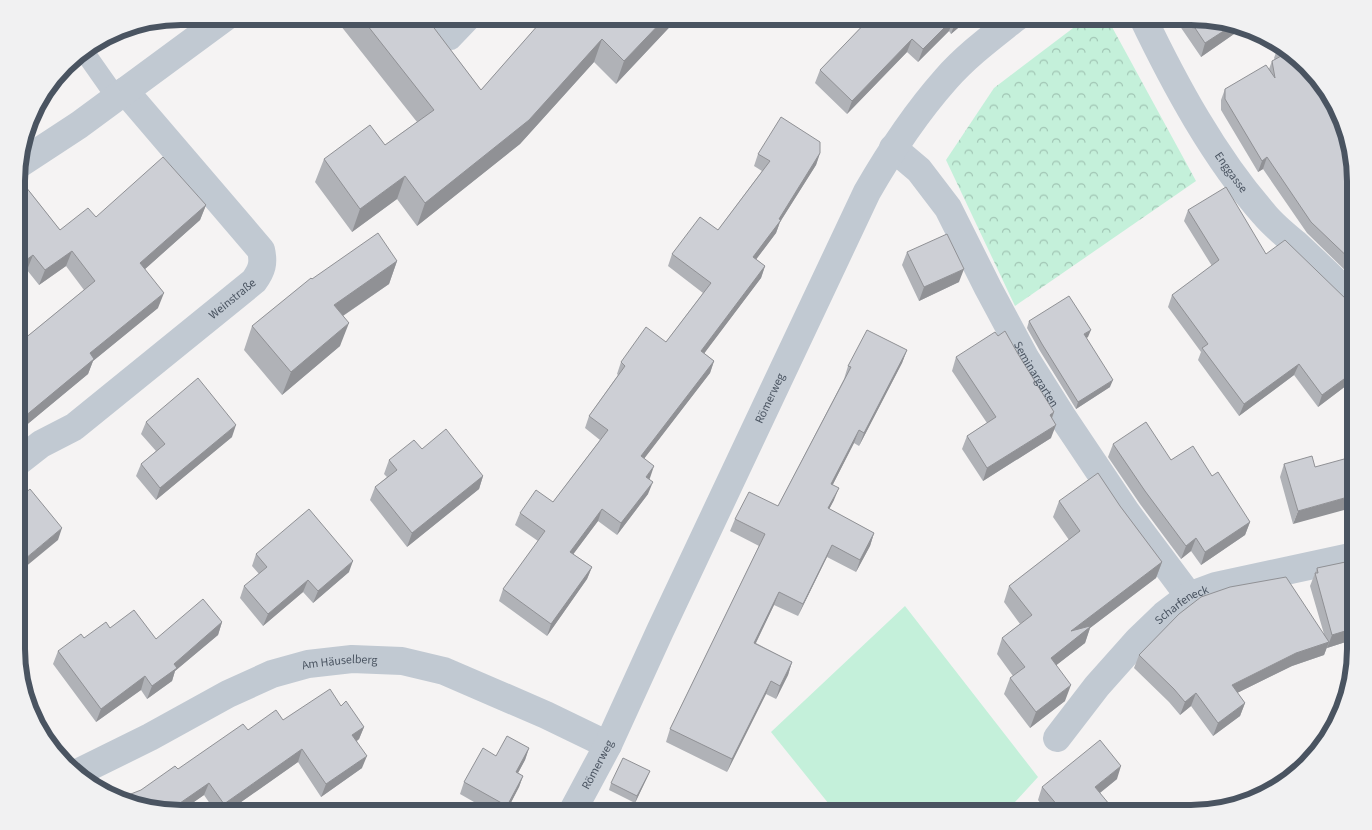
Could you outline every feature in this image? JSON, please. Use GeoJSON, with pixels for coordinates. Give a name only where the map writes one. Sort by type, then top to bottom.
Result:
{"type":"FeatureCollection","features":[{"type":"Feature","properties":{"kind":"street"},"geometry":{"type":"LineString","coordinates":[[26,160],[71,130],[215,25]]}},
{"type":"Feature","properties":{"kind":"street","name":"Römerweg"},"geometry":{"type":"LineString","coordinates":[[577,805],[608,745],[867,192],[893,148],[946,79],[976,49],[1007,25]]}},
{"type":"Feature","properties":{"kind":"street","name":"Enggasse"},"geometry":{"type":"LineString","coordinates":[[1146,25],[1200,124],[1242,189],[1266,216],[1347,293]]}},
{"type":"Feature","properties":{"kind":"street","name":"Weinstraße"},"geometry":{"type":"LineString","coordinates":[[25,457],[41,444],[74,427],[254,281],[264,262],[261,250],[121,94]]}},
{"type":"Feature","properties":{"kind":"street","name":"Seminargarten"},"geometry":{"type":"LineString","coordinates":[[893,148],[919,170],[948,208],[1026,359],[1127,513],[1189,596]]}},
{"type":"Feature","properties":{"kind":"street","name":"Scharfeneck"},"geometry":{"type":"LineString","coordinates":[[1057,738],[1097,686],[1138,640],[1164,615],[1189,596],[1216,586],[1347,558]]}},
{"type":"Feature","properties":{"kind":"street","name":"Am Häuselberg"},"geometry":{"type":"LineString","coordinates":[[83,770],[150,737],[228,694],[272,674],[308,664],[352,659],[402,661],[444,671],[546,714],[608,745]]}},
{"type":"Feature","properties":{"kind":"lane"},"geometry":{"type":"LineString","coordinates":[[438,25],[451,40],[465,25]]}},
{"type":"Feature","properties":{"kind":"lane"},"geometry":{"type":"LineString","coordinates":[[88,56],[121,94]]}},
{"type":"Feature","properties":{"kind":"green space"},"geometry":{"type":"Polygon","coordinates":[[[1077,25],[1111,25],[1196,181],[1015,306],[946,160],[994,88],[1077,25]]]}},
{"type":"Feature","properties":{"kind":"green space"},"geometry":{"type":"Polygon","coordinates":[[[905,606],[1038,777],[1015,802],[1018,805],[830,805],[771,732],[905,606]]]}},
{"type":"Feature","properties":{"kind":"building"},"geometry":{"type":"Polygon","coordinates":[[[367,25],[432,25],[481,90],[538,25],[658,25],[624,61],[602,39],[529,120],[425,203],[405,176],[360,209],[324,159],[370,125],[385,145],[434,110],[367,25]]]}},
{"type":"Feature","properties":{"kind":"building"},"geometry":{"type":"Polygon","coordinates":[[[863,25],[947,25],[923,49],[912,39],[852,101],[820,70],[863,25]]]}},
{"type":"Feature","properties":{"kind":"building"},"geometry":{"type":"Polygon","coordinates":[[[1193,25],[1227,29],[1205,43],[1193,25]]]}},
{"type":"Feature","properties":{"kind":"building"},"geometry":{"type":"Polygon","coordinates":[[[1283,55],[1301,71],[1315,86],[1335,121],[1342,141],[1347,171],[1347,256],[1311,222],[1267,157],[1262,161],[1225,99],[1225,89],[1266,65],[1275,78],[1272,61],[1283,55]]]}},
{"type":"Feature","properties":{"kind":"building"},"geometry":{"type":"Polygon","coordinates":[[[781,117],[820,142],[820,153],[779,219],[781,220],[753,257],[765,266],[701,351],[714,361],[641,456],[654,466],[646,477],[653,482],[621,523],[602,509],[570,552],[592,567],[551,624],[503,589],[545,531],[520,513],[536,490],[553,502],[608,430],[589,416],[625,366],[621,362],[646,327],[666,342],[711,283],[672,254],[700,217],[718,230],[770,161],[758,154],[781,117]]]}},
{"type":"Feature","properties":{"kind":"building"},"geometry":{"type":"Polygon","coordinates":[[[163,157],[206,205],[140,263],[164,293],[90,353],[94,359],[25,416],[25,338],[95,281],[72,251],[45,270],[33,255],[25,261],[25,186],[60,230],[88,208],[96,217],[163,157]]]}},
{"type":"Feature","properties":{"kind":"building"},"geometry":{"type":"Polygon","coordinates":[[[1226,187],[1266,254],[1285,240],[1347,300],[1347,377],[1322,395],[1299,364],[1244,404],[1202,348],[1208,344],[1172,295],[1219,260],[1188,210],[1226,187]]]}},
{"type":"Feature","properties":{"kind":"building"},"geometry":{"type":"Polygon","coordinates":[[[378,233],[397,261],[334,305],[349,323],[291,372],[252,326],[311,278],[378,233]]]}},
{"type":"Feature","properties":{"kind":"building"},"geometry":{"type":"Polygon","coordinates":[[[947,234],[964,269],[924,287],[907,252],[947,234]]]}},
{"type":"Feature","properties":{"kind":"building"},"geometry":{"type":"Polygon","coordinates":[[[1069,296],[1091,330],[1084,334],[1113,380],[1078,402],[1029,321],[1069,296]]]}},
{"type":"Feature","properties":{"kind":"building"},"geometry":{"type":"Polygon","coordinates":[[[867,330],[907,350],[864,433],[859,430],[831,484],[839,488],[828,508],[874,533],[860,560],[832,545],[803,604],[779,592],[754,643],[792,662],[780,686],[771,681],[732,759],[670,729],[765,534],[735,519],[749,492],[778,506],[851,367],[848,366],[867,330]]]}},
{"type":"Feature","properties":{"kind":"building"},"geometry":{"type":"Polygon","coordinates":[[[1005,331],[1054,412],[1050,415],[1056,425],[987,468],[967,436],[996,417],[956,357],[995,332],[998,336],[1005,331]]]}},
{"type":"Feature","properties":{"kind":"building"},"geometry":{"type":"Polygon","coordinates":[[[198,378],[236,425],[160,488],[141,464],[165,444],[146,422],[198,378]]]}},
{"type":"Feature","properties":{"kind":"building"},"geometry":{"type":"Polygon","coordinates":[[[1146,422],[1171,460],[1193,446],[1212,476],[1218,472],[1250,522],[1205,552],[1196,538],[1186,546],[1113,444],[1146,422]]]}},
{"type":"Feature","properties":{"kind":"building"},"geometry":{"type":"Polygon","coordinates":[[[446,429],[483,476],[412,533],[375,487],[397,470],[389,460],[414,440],[422,449],[446,429]]]}},
{"type":"Feature","properties":{"kind":"building"},"geometry":{"type":"Polygon","coordinates":[[[1312,456],[1315,467],[1347,458],[1347,497],[1298,511],[1284,464],[1312,456]]]}},
{"type":"Feature","properties":{"kind":"building"},"geometry":{"type":"Polygon","coordinates":[[[1098,473],[1162,562],[1071,631],[1090,626],[1051,658],[1071,685],[1036,712],[1010,678],[1025,667],[1002,638],[1032,615],[1009,586],[1080,531],[1059,501],[1098,473]]]}},
{"type":"Feature","properties":{"kind":"building"},"geometry":{"type":"Polygon","coordinates":[[[30,489],[62,528],[25,559],[25,493],[30,489]]]}},
{"type":"Feature","properties":{"kind":"building"},"geometry":{"type":"Polygon","coordinates":[[[309,509],[353,561],[318,591],[308,580],[268,614],[244,586],[267,567],[256,554],[309,509]]]}},
{"type":"Feature","properties":{"kind":"building"},"geometry":{"type":"Polygon","coordinates":[[[1347,562],[1347,630],[1332,635],[1315,573],[1318,573],[1317,568],[1347,562]]]}},
{"type":"Feature","properties":{"kind":"building"},"geometry":{"type":"Polygon","coordinates":[[[1286,577],[1329,642],[1296,653],[1232,685],[1245,703],[1218,723],[1196,693],[1185,702],[1139,655],[1179,614],[1201,597],[1230,587],[1286,577]]]}},
{"type":"Feature","properties":{"kind":"building"},"geometry":{"type":"Polygon","coordinates":[[[203,599],[222,622],[174,664],[177,668],[152,686],[145,676],[101,709],[58,651],[81,634],[84,638],[106,622],[110,628],[134,610],[156,639],[203,599]]]}},
{"type":"Feature","properties":{"kind":"building"},"geometry":{"type":"Polygon","coordinates":[[[330,689],[341,706],[346,701],[364,727],[352,735],[367,756],[326,784],[302,749],[224,804],[209,783],[177,805],[161,804],[128,795],[141,790],[175,766],[178,769],[243,724],[248,730],[276,710],[283,720],[330,689]]]}},
{"type":"Feature","properties":{"kind":"building"},"geometry":{"type":"Polygon","coordinates":[[[507,736],[529,748],[516,772],[523,776],[508,805],[464,782],[483,748],[496,756],[507,736]]]}},
{"type":"Feature","properties":{"kind":"building"},"geometry":{"type":"Polygon","coordinates":[[[1100,740],[1121,766],[1095,787],[1110,805],[1057,805],[1042,787],[1100,740]]]}},
{"type":"Feature","properties":{"kind":"building"},"geometry":{"type":"Polygon","coordinates":[[[623,758],[650,771],[637,796],[611,783],[623,758]]]}}]}
